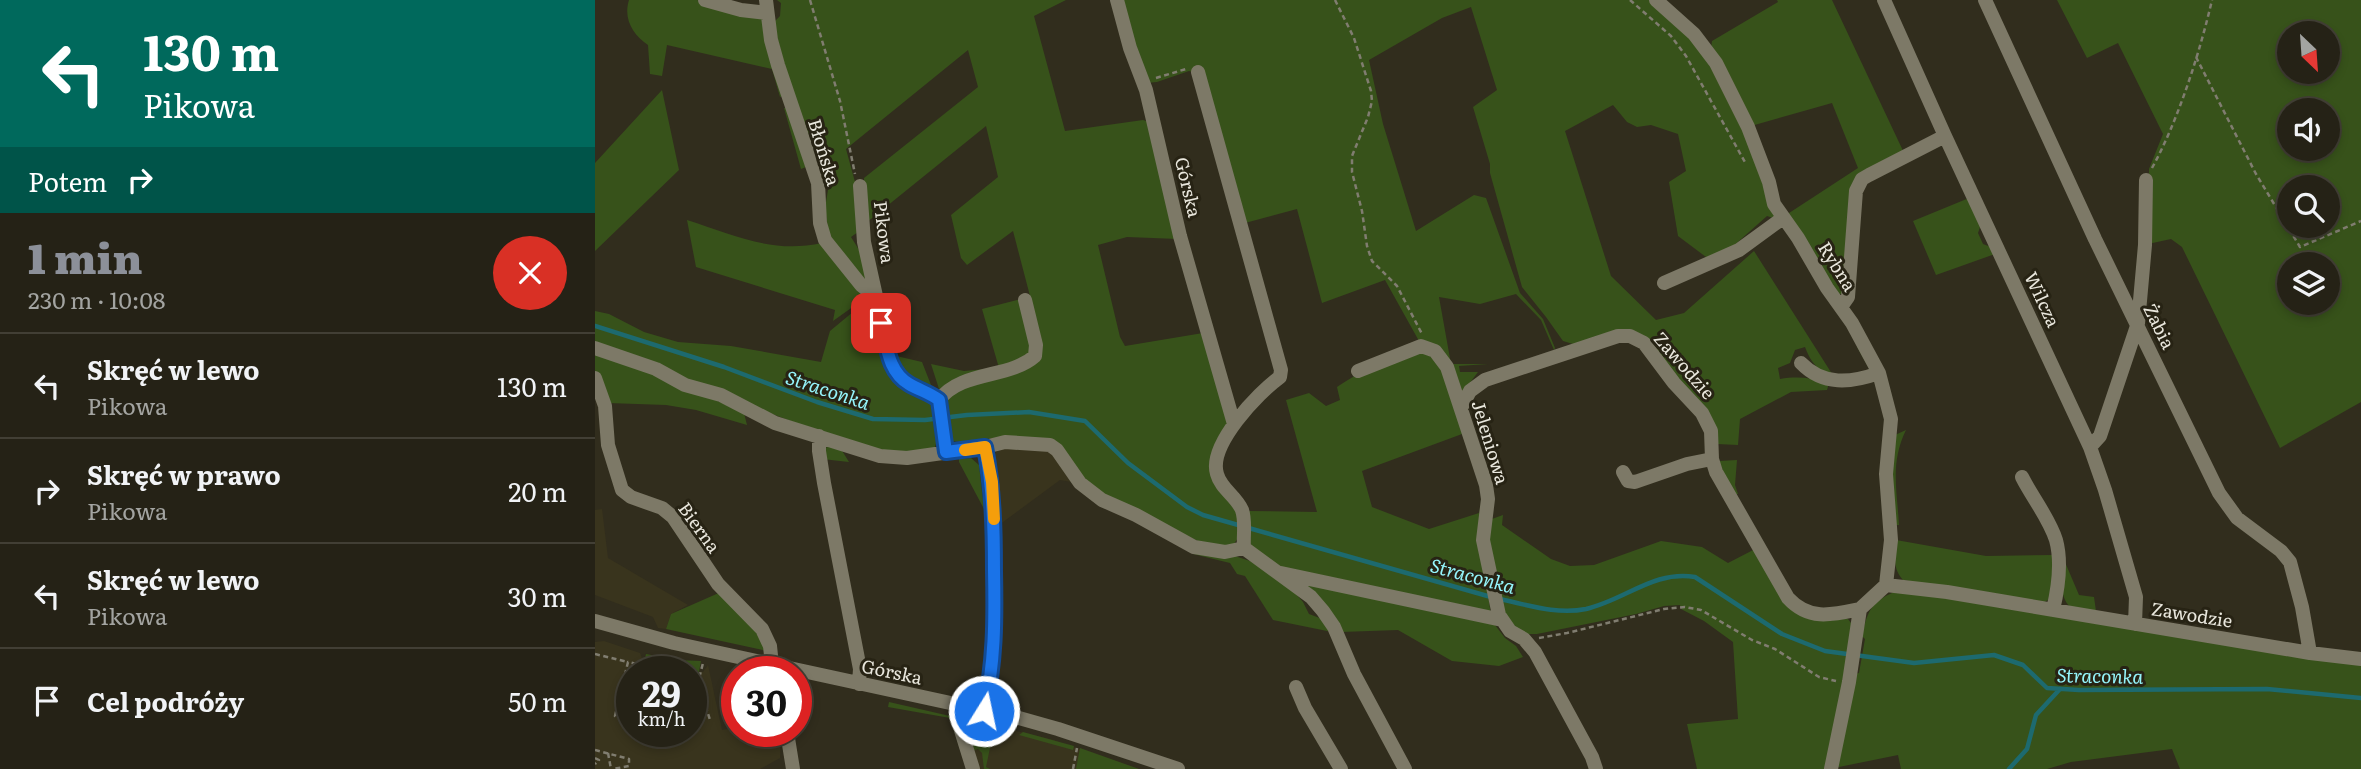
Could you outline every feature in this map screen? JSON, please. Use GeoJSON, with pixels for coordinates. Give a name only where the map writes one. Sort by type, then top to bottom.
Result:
{"type":"FeatureCollection","features":[{"type":"Feature","properties":{"kind":"street"},"geometry":{"type":"LineString","coordinates":[[705,0],[741,10],[766,7]]}},
{"type":"Feature","properties":{"kind":"street","name":"Górska"},"geometry":{"type":"LineString","coordinates":[[1117,0],[1127,39],[1143,81],[1180,236],[1234,424]]}},
{"type":"Feature","properties":{"kind":"street","name":"Rybna"},"geometry":{"type":"LineString","coordinates":[[1656,0],[1694,34],[1716,63],[1748,127],[1774,204],[1863,342],[1879,373],[1891,419],[1886,474],[1891,540],[1886,585]]}},
{"type":"Feature","properties":{"kind":"street","name":"Wilcza"},"geometry":{"type":"LineString","coordinates":[[1885,0],[1945,136],[2090,447],[2136,597],[2135,624]]}},
{"type":"Feature","properties":{"kind":"street","name":"Żabia"},"geometry":{"type":"LineString","coordinates":[[1985,0],[2095,239],[2226,504],[2237,518],[2281,551],[2290,562],[2310,653]]}},
{"type":"Feature","properties":{"kind":"street","name":"Błońska"},"geometry":{"type":"LineString","coordinates":[[766,7],[778,65],[818,183],[820,223],[825,240],[861,285],[876,297]]}},
{"type":"Feature","properties":{"kind":"street"},"geometry":{"type":"LineString","coordinates":[[1198,72],[1243,230],[1271,343],[1281,370],[1280,377],[1261,393],[1234,424],[1218,453],[1216,469],[1220,481],[1239,505],[1243,517],[1244,542],[1277,572],[1311,597],[1334,627],[1354,674],[1405,769]]}},
{"type":"Feature","properties":{"kind":"street"},"geometry":{"type":"LineString","coordinates":[[1841,307],[1848,298],[1856,191],[1859,184],[1869,175],[1945,136]]}},
{"type":"Feature","properties":{"kind":"street"},"geometry":{"type":"LineString","coordinates":[[2090,447],[2100,436],[2138,323],[2146,180]]}},
{"type":"Feature","properties":{"kind":"street","name":"Pikowa"},"geometry":{"type":"LineString","coordinates":[[860,186],[864,242],[893,368],[902,380],[940,403]]}},
{"type":"Feature","properties":{"kind":"street"},"geometry":{"type":"LineString","coordinates":[[1664,284],[1739,250],[1783,218]]}},
{"type":"Feature","properties":{"kind":"street"},"geometry":{"type":"LineString","coordinates":[[945,447],[940,403],[952,388],[981,376],[1027,363],[1035,356],[1036,345],[1025,300]]}},
{"type":"Feature","properties":{"kind":"street","name":"Zawodzie"},"geometry":{"type":"LineString","coordinates":[[1461,408],[1470,391],[1485,380],[1618,336],[1630,337],[1644,343],[1674,383],[1702,413],[1711,430],[1712,459],[1716,472],[1745,519],[1781,589],[1801,610],[1825,615],[1860,609]]}},
{"type":"Feature","properties":{"kind":"street"},"geometry":{"type":"LineString","coordinates":[[1357,371],[1412,348],[1429,347]]}},
{"type":"Feature","properties":{"kind":"street","name":"Jeleniowa"},"geometry":{"type":"LineString","coordinates":[[1429,347],[1447,367],[1488,493],[1483,540],[1500,617]]}},
{"type":"Feature","properties":{"kind":"street"},"geometry":{"type":"LineString","coordinates":[[595,348],[656,369],[685,385],[721,395],[775,423],[880,456],[907,458],[945,447],[985,447],[1005,442],[1050,445],[1091,493],[1194,547],[1225,552],[1244,542]]}},
{"type":"Feature","properties":{"kind":"street"},"geometry":{"type":"LineString","coordinates":[[1801,363],[1808,371],[1833,381],[1861,380],[1879,373]]}},
{"type":"Feature","properties":{"kind":"street","name":"Bierna"},"geometry":{"type":"LineString","coordinates":[[595,377],[605,406],[608,445],[622,490],[631,497],[668,511],[718,584],[762,629],[775,656]]}},
{"type":"Feature","properties":{"kind":"street"},"geometry":{"type":"LineString","coordinates":[[819,436],[824,483],[860,669],[859,684]]}},
{"type":"Feature","properties":{"kind":"street"},"geometry":{"type":"LineString","coordinates":[[984,711],[995,636],[994,515],[992,482],[985,447]]}},
{"type":"Feature","properties":{"kind":"street"},"geometry":{"type":"LineString","coordinates":[[1623,472],[1629,481],[1635,482],[1687,464],[1712,459]]}},
{"type":"Feature","properties":{"kind":"street"},"geometry":{"type":"LineString","coordinates":[[2022,477],[2055,539],[2058,564],[2057,595],[2053,610]]}},
{"type":"Feature","properties":{"kind":"street"},"geometry":{"type":"LineString","coordinates":[[1277,572],[1496,621],[1500,617],[1510,631],[1524,639],[1535,652],[1596,769]]}},
{"type":"Feature","properties":{"kind":"street"},"geometry":{"type":"LineString","coordinates":[[1831,769],[1849,682],[1860,609],[1886,585]]}},
{"type":"Feature","properties":{"kind":"street","name":"Zawodzie"},"geometry":{"type":"LineString","coordinates":[[1886,585],[1947,592],[2310,653],[2361,659]]}},
{"type":"Feature","properties":{"kind":"street","name":"Górska"},"geometry":{"type":"LineString","coordinates":[[595,621],[730,656]]}},
{"type":"Feature","properties":{"kind":"street","name":"Górska"},"geometry":{"type":"LineString","coordinates":[[812,674],[1058,729],[1171,768]]}},
{"type":"Feature","properties":{"kind":"street"},"geometry":{"type":"LineString","coordinates":[[1296,687],[1305,708],[1341,769]]}},
{"type":"Feature","properties":{"kind":"street"},"geometry":{"type":"LineString","coordinates":[[961,706],[960,724],[973,769]]}},
{"type":"Feature","properties":{"kind":"street"},"geometry":{"type":"LineString","coordinates":[[789,747],[793,769]]}},
{"type":"Feature","properties":{"kind":"path"},"geometry":{"type":"LineString","coordinates":[[810,0],[840,102],[849,155],[860,186]]}},
{"type":"Feature","properties":{"kind":"path"},"geometry":{"type":"LineString","coordinates":[[1335,0],[1354,38],[1371,91],[1372,101],[1368,117],[1352,156],[1352,172],[1367,246],[1372,261],[1387,274],[1405,299],[1429,347]]}},
{"type":"Feature","properties":{"kind":"path"},"geometry":{"type":"LineString","coordinates":[[1630,0],[1671,36],[1686,56],[1748,166]]}},
{"type":"Feature","properties":{"kind":"path"},"geometry":{"type":"LineString","coordinates":[[2146,180],[2163,149],[2196,57],[2211,0]]}},
{"type":"Feature","properties":{"kind":"path"},"geometry":{"type":"LineString","coordinates":[[2196,57],[2256,174],[2299,247],[2361,221]]}},
{"type":"Feature","properties":{"kind":"path"},"geometry":{"type":"LineString","coordinates":[[1143,81],[1184,69],[1192,68],[1198,72]]}},
{"type":"Feature","properties":{"kind":"path"},"geometry":{"type":"LineString","coordinates":[[1524,639],[1567,633],[1664,609],[1685,607],[1701,610],[1752,640],[1775,649],[1819,677],[1849,682]]}},
{"type":"Feature","properties":{"kind":"path"},"geometry":{"type":"LineString","coordinates":[[597,656],[616,660]]}},
{"type":"Feature","properties":{"kind":"path"},"geometry":{"type":"LineString","coordinates":[[707,710],[710,720]]}},
{"type":"Feature","properties":{"kind":"path"},"geometry":{"type":"LineString","coordinates":[[1073,769],[1077,746]]}},
{"type":"Feature","properties":{"kind":"path"},"geometry":{"type":"LineString","coordinates":[[595,750],[608,753],[630,761],[629,766],[612,769],[608,753]]}},
{"type":"Feature","properties":{"kind":"path"},"geometry":{"type":"LineString","coordinates":[[596,763],[609,759]]}},
{"type":"Feature","properties":{"kind":"shaded area"},"geometry":{"type":"Polygon","coordinates":[[[1006,447],[1047,448],[1077,483],[1060,480],[999,525],[994,455],[1006,447]]]}},
{"type":"Feature","properties":{"kind":"shaded area"},"geometry":{"type":"Polygon","coordinates":[[[602,509],[608,558],[688,605],[671,614],[666,629],[658,628],[653,617],[595,595],[595,510],[602,509]]]}},
{"type":"Feature","properties":{"kind":"shaded area"},"geometry":{"type":"Polygon","coordinates":[[[604,641],[640,653],[641,656],[616,656],[616,747],[707,747],[708,665],[721,725],[721,747],[780,747],[780,758],[760,769],[595,769],[595,642],[604,641]]]}},
{"type":"Feature","properties":{"kind":"shaded area"},"geometry":{"type":"Polygon","coordinates":[[[983,723],[1050,739],[1139,769],[977,769],[969,740],[982,739],[983,723]]]}},
{"type":"Feature","properties":{"kind":"green space"},"geometry":{"type":"Polygon","coordinates":[[[629,0],[697,0],[762,17],[783,96],[780,97],[772,69],[667,45],[662,76],[650,74],[648,45],[634,31],[628,20],[629,0]]]}},
{"type":"Feature","properties":{"kind":"green space"},"geometry":{"type":"Polygon","coordinates":[[[777,0],[1066,0],[1034,16],[1065,131],[1143,120],[1152,123],[1178,239],[1127,237],[1098,245],[1120,337],[1125,346],[1203,333],[1228,425],[1210,466],[1212,477],[1237,514],[1240,523],[1240,533],[1234,544],[1213,548],[1094,492],[1059,448],[1004,437],[951,441],[946,402],[955,391],[1036,360],[1030,296],[1013,231],[967,265],[961,258],[951,215],[998,177],[986,126],[866,223],[864,178],[978,87],[968,50],[846,149],[855,182],[858,232],[851,237],[861,253],[870,285],[830,242],[825,208],[829,184],[826,170],[814,157],[803,130],[773,23],[780,16],[781,3],[777,0]]]}},
{"type":"Feature","properties":{"kind":"green space"},"geometry":{"type":"Polygon","coordinates":[[[1120,0],[1651,0],[1704,50],[1713,64],[1744,127],[1768,198],[1777,216],[1767,216],[1730,249],[1706,257],[1678,236],[1669,182],[1686,171],[1678,134],[1651,125],[1637,127],[1627,122],[1613,105],[1565,131],[1611,276],[1656,320],[1684,313],[1754,251],[1833,376],[1816,366],[1805,347],[1795,350],[1790,363],[1778,368],[1780,379],[1817,380],[1829,383],[1827,390],[1791,392],[1740,419],[1738,445],[1717,444],[1713,426],[1703,409],[1640,336],[1624,331],[1573,344],[1563,341],[1522,287],[1490,173],[1490,164],[1473,107],[1497,90],[1471,7],[1442,18],[1369,60],[1383,124],[1416,231],[1474,195],[1486,198],[1520,293],[1543,319],[1555,348],[1554,350],[1541,320],[1516,294],[1480,304],[1439,297],[1451,364],[1488,364],[1459,366],[1460,372],[1478,372],[1460,396],[1442,354],[1429,343],[1419,341],[1385,280],[1322,303],[1297,209],[1245,223],[1201,69],[1196,66],[1192,72],[1146,83],[1120,0]]]}},
{"type":"Feature","properties":{"kind":"green space"},"geometry":{"type":"Polygon","coordinates":[[[1777,0],[1832,0],[1905,155],[1865,174],[1842,294],[1837,294],[1786,215],[1858,168],[1832,103],[1751,126],[1711,48],[1712,41],[1778,2],[1777,0]]]}},
{"type":"Feature","properties":{"kind":"green space"},"geometry":{"type":"Polygon","coordinates":[[[2057,0],[2361,0],[2361,402],[2280,448],[2182,247],[2171,239],[2148,244],[2149,169],[2163,134],[2118,43],[2087,58],[2057,0]]]}},
{"type":"Feature","properties":{"kind":"green space"},"geometry":{"type":"Polygon","coordinates":[[[662,90],[679,170],[595,251],[595,163],[662,90]]]}},
{"type":"Feature","properties":{"kind":"green space"},"geometry":{"type":"Polygon","coordinates":[[[784,108],[806,167],[801,169],[784,108]]]}},
{"type":"Feature","properties":{"kind":"green space"},"geometry":{"type":"Polygon","coordinates":[[[1969,198],[1981,224],[1978,233],[1983,244],[1991,247],[1995,254],[1936,275],[1913,221],[1969,198]]]}},
{"type":"Feature","properties":{"kind":"green space"},"geometry":{"type":"Polygon","coordinates":[[[687,220],[770,245],[804,246],[822,243],[868,296],[833,321],[835,310],[696,267],[687,220]]]}},
{"type":"Feature","properties":{"kind":"green space"},"geometry":{"type":"Polygon","coordinates":[[[1021,299],[1034,353],[999,368],[982,309],[1021,299]]]}},
{"type":"Feature","properties":{"kind":"green space"},"geometry":{"type":"Polygon","coordinates":[[[869,301],[874,302],[887,359],[932,404],[938,434],[933,451],[895,455],[822,433],[595,346],[595,311],[609,314],[644,332],[678,342],[731,346],[821,362],[830,331],[869,301]]]}},
{"type":"Feature","properties":{"kind":"green space"},"geometry":{"type":"Polygon","coordinates":[[[1859,347],[1873,371],[1871,373],[1860,376],[1836,377],[1871,372],[1859,347]]]}},
{"type":"Feature","properties":{"kind":"green space"},"geometry":{"type":"Polygon","coordinates":[[[595,350],[744,413],[747,425],[696,410],[666,405],[608,403],[595,371],[595,350]]]}},
{"type":"Feature","properties":{"kind":"green space"},"geometry":{"type":"Polygon","coordinates":[[[1422,350],[1436,356],[1444,370],[1476,468],[1462,434],[1362,471],[1372,507],[1429,529],[1479,513],[1483,496],[1477,479],[1479,478],[1485,496],[1480,537],[1491,616],[1282,568],[1257,552],[1249,540],[1248,511],[1317,512],[1286,400],[1309,393],[1326,406],[1340,400],[1337,387],[1356,375],[1378,364],[1422,350]]]}},
{"type":"Feature","properties":{"kind":"green space"},"geometry":{"type":"Polygon","coordinates":[[[892,355],[922,362],[933,390],[904,377],[892,355]]]}},
{"type":"Feature","properties":{"kind":"green space"},"geometry":{"type":"Polygon","coordinates":[[[931,364],[964,371],[986,369],[939,389],[931,364]]]}},
{"type":"Feature","properties":{"kind":"green space"},"geometry":{"type":"Polygon","coordinates":[[[1906,430],[1896,465],[1899,525],[1894,525],[1891,473],[1895,435],[1906,430]]]}},
{"type":"Feature","properties":{"kind":"green space"},"geometry":{"type":"Polygon","coordinates":[[[829,446],[841,449],[849,462],[822,459],[824,449],[829,446]]]}},
{"type":"Feature","properties":{"kind":"green space"},"geometry":{"type":"Polygon","coordinates":[[[971,458],[979,465],[984,509],[959,462],[959,459],[971,458]]]}},
{"type":"Feature","properties":{"kind":"green space"},"geometry":{"type":"Polygon","coordinates":[[[1737,460],[1735,485],[1738,494],[1734,494],[1719,461],[1737,460]]]}},
{"type":"Feature","properties":{"kind":"green space"},"geometry":{"type":"Polygon","coordinates":[[[1503,515],[1502,525],[1551,559],[1570,566],[1594,565],[1661,541],[1702,547],[1728,563],[1757,548],[1785,599],[1848,619],[1851,631],[1828,769],[1697,769],[1687,724],[1738,719],[1733,642],[1704,621],[1681,609],[1680,605],[1664,606],[1537,634],[1523,634],[1504,619],[1488,557],[1489,520],[1503,515]]]}},
{"type":"Feature","properties":{"kind":"green space"},"geometry":{"type":"Polygon","coordinates":[[[1896,540],[1986,556],[2054,555],[2054,588],[2048,600],[2042,603],[1903,580],[1896,566],[1896,540]]]}},
{"type":"Feature","properties":{"kind":"green space"},"geometry":{"type":"Polygon","coordinates":[[[1193,554],[1235,556],[1250,561],[1289,586],[1309,614],[1325,620],[1332,632],[1273,620],[1245,576],[1237,574],[1230,563],[1193,554]]]}},
{"type":"Feature","properties":{"kind":"green space"},"geometry":{"type":"Polygon","coordinates":[[[2062,555],[2079,595],[2094,597],[2096,611],[2078,611],[2066,602],[2061,579],[2062,555]]]}},
{"type":"Feature","properties":{"kind":"green space"},"geometry":{"type":"Polygon","coordinates":[[[1296,578],[1495,625],[1523,657],[1499,666],[1452,661],[1398,630],[1341,632],[1296,578]]]}},
{"type":"Feature","properties":{"kind":"green space"},"geometry":{"type":"Polygon","coordinates":[[[721,592],[751,622],[767,651],[666,629],[671,614],[721,592]]]}},
{"type":"Feature","properties":{"kind":"green space"},"geometry":{"type":"Polygon","coordinates":[[[1894,592],[1922,592],[2361,664],[2361,769],[2180,769],[2172,749],[2071,762],[2047,769],[1901,769],[1898,755],[1834,768],[1855,674],[1859,673],[1866,620],[1875,604],[1894,592]]]}},
{"type":"Feature","properties":{"kind":"green space"},"geometry":{"type":"Polygon","coordinates":[[[889,702],[950,716],[966,768],[950,718],[888,707],[889,702]]]}},
{"type":"Feature","properties":{"kind":"green space"},"geometry":{"type":"Polygon","coordinates":[[[983,723],[1007,728],[1009,731],[994,729],[986,767],[990,769],[984,769],[982,753],[978,749],[972,751],[969,740],[982,739],[983,723]]]}},
{"type":"Feature","properties":{"kind":"green space"},"geometry":{"type":"Polygon","coordinates":[[[1023,732],[1074,746],[1073,750],[1019,735],[1023,732]]]}},
{"type":"Feature","properties":{"kind":"green space"},"geometry":{"type":"Polygon","coordinates":[[[1080,748],[1139,769],[1076,769],[1080,748]]]}},
{"type":"Feature","properties":{"kind":"waterway","name":"Straconka"},"geometry":{"type":"LineString","coordinates":[[595,326],[873,419],[925,420],[1029,412],[1085,421],[1128,463],[1187,507],[1203,515],[1491,597]]}},
{"type":"Feature","properties":{"kind":"waterway","name":"Straconka"},"geometry":{"type":"LineString","coordinates":[[1500,599],[1575,611],[1600,605],[1666,578],[1695,577],[1782,634],[1825,651],[1914,663],[1994,655],[2023,665],[2047,688],[2267,689],[2361,698]]}},
{"type":"Feature","properties":{"kind":"waterway"},"geometry":{"type":"LineString","coordinates":[[2009,769],[2027,749],[2036,715],[2060,689]]}},
{"type":"Feature","properties":{"kind":"slow traffic"},"geometry":{"type":"LineString","coordinates":[[965,450],[985,447],[992,482],[994,519]]}},
{"type":"Feature","properties":{"kind":"route"},"geometry":{"type":"LineString","coordinates":[[881,323],[890,359],[897,374],[902,380],[939,400],[946,452],[985,447],[992,482],[994,515],[995,636],[984,711]]}}]}
